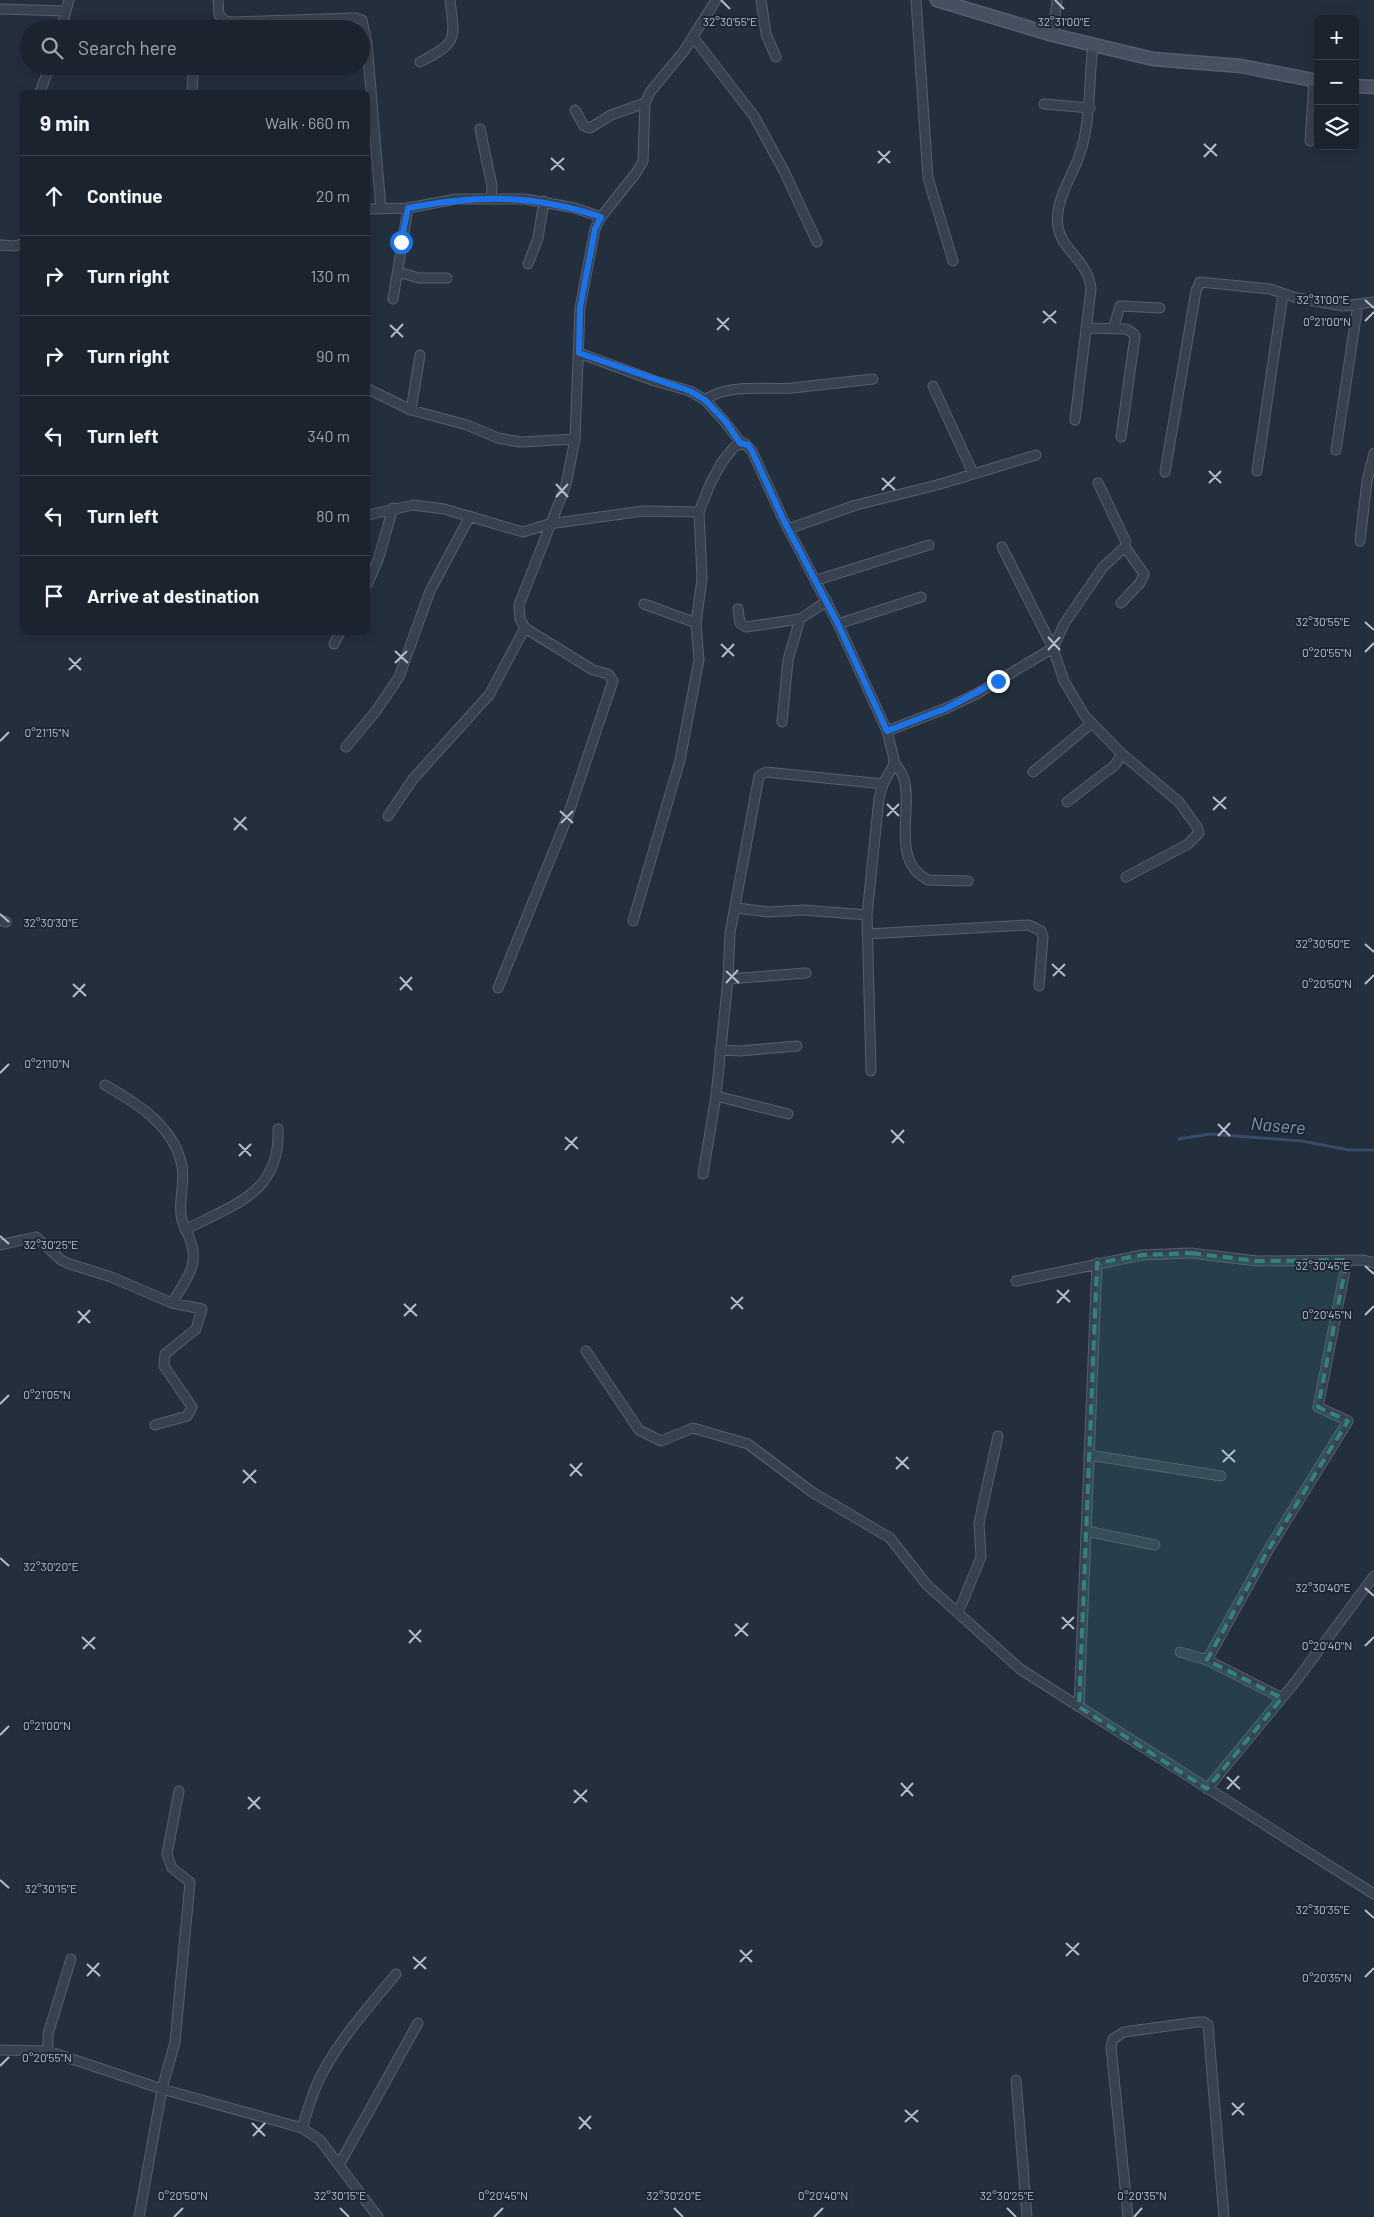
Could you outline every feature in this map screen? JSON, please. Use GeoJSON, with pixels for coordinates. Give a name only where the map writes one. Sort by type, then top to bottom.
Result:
{"type":"FeatureCollection","features":[{"type":"Feature","properties":{"kind":"street"},"geometry":{"type":"LineString","coordinates":[[64,20],[69,0]]}},
{"type":"Feature","properties":{"kind":"street"},"geometry":{"type":"LineString","coordinates":[[218,0],[219,15],[224,20]]}},
{"type":"Feature","properties":{"kind":"street"},"geometry":{"type":"LineString","coordinates":[[420,62],[448,46],[454,35],[450,0]]}},
{"type":"Feature","properties":{"kind":"street"},"geometry":{"type":"LineString","coordinates":[[498,988],[567,818],[613,681],[608,674],[593,670],[525,628],[520,619],[519,605],[549,524],[566,485],[574,439],[580,308],[595,229],[601,217],[636,173],[643,160],[645,103],[650,92],[693,37],[716,0]]}},
{"type":"Feature","properties":{"kind":"street"},"geometry":{"type":"LineString","coordinates":[[761,0],[766,34],[776,57]]}},
{"type":"Feature","properties":{"kind":"street"},"geometry":{"type":"LineString","coordinates":[[916,0],[928,178],[953,261]]}},
{"type":"Feature","properties":{"kind":"street"},"geometry":{"type":"LineString","coordinates":[[937,0],[964,4],[1053,35],[1153,60],[1241,66],[1314,80]]}},
{"type":"Feature","properties":{"kind":"street"},"geometry":{"type":"LineString","coordinates":[[1053,35],[1057,0]]}},
{"type":"Feature","properties":{"kind":"street"},"geometry":{"type":"LineString","coordinates":[[0,9],[66,11]]}},
{"type":"Feature","properties":{"kind":"street"},"geometry":{"type":"LineString","coordinates":[[294,20],[355,18],[362,20]]}},
{"type":"Feature","properties":{"kind":"street"},"geometry":{"type":"LineString","coordinates":[[693,37],[754,116],[784,171],[817,242]]}},
{"type":"Feature","properties":{"kind":"street"},"geometry":{"type":"LineString","coordinates":[[1075,420],[1092,289],[1090,276],[1065,244],[1058,228],[1058,215],[1060,201],[1079,157],[1090,108],[1092,46]]}},
{"type":"Feature","properties":{"kind":"street"},"geometry":{"type":"LineString","coordinates":[[41,90],[47,75]]}},
{"type":"Feature","properties":{"kind":"street"},"geometry":{"type":"LineString","coordinates":[[192,90],[193,75]]}},
{"type":"Feature","properties":{"kind":"street"},"geometry":{"type":"LineString","coordinates":[[370,75],[381,208]]}},
{"type":"Feature","properties":{"kind":"street"},"geometry":{"type":"LineString","coordinates":[[1359,86],[1374,88]]}},
{"type":"Feature","properties":{"kind":"street"},"geometry":{"type":"LineString","coordinates":[[1310,140],[1314,100]]}},
{"type":"Feature","properties":{"kind":"street"},"geometry":{"type":"LineString","coordinates":[[575,110],[584,126],[590,128],[611,115],[645,103]]}},
{"type":"Feature","properties":{"kind":"street"},"geometry":{"type":"LineString","coordinates":[[1044,104],[1090,108]]}},
{"type":"Feature","properties":{"kind":"street"},"geometry":{"type":"LineString","coordinates":[[480,129],[492,186],[491,198]]}},
{"type":"Feature","properties":{"kind":"street"},"geometry":{"type":"LineString","coordinates":[[370,210],[408,208],[456,199],[491,198],[544,201],[601,217]]}},
{"type":"Feature","properties":{"kind":"street"},"geometry":{"type":"LineString","coordinates":[[528,264],[538,238],[544,201]]}},
{"type":"Feature","properties":{"kind":"street"},"geometry":{"type":"LineString","coordinates":[[393,299],[408,208]]}},
{"type":"Feature","properties":{"kind":"street"},"geometry":{"type":"LineString","coordinates":[[0,246],[20,244]]}},
{"type":"Feature","properties":{"kind":"street"},"geometry":{"type":"LineString","coordinates":[[398,272],[419,278],[447,278]]}},
{"type":"Feature","properties":{"kind":"street"},"geometry":{"type":"LineString","coordinates":[[1165,472],[1197,286],[1200,282],[1270,289],[1297,298],[1343,306],[1374,302]]}},
{"type":"Feature","properties":{"kind":"street"},"geometry":{"type":"LineString","coordinates":[[1257,471],[1282,294]]}},
{"type":"Feature","properties":{"kind":"street"},"geometry":{"type":"LineString","coordinates":[[1336,450],[1358,304]]}},
{"type":"Feature","properties":{"kind":"street"},"geometry":{"type":"LineString","coordinates":[[1113,329],[1120,306],[1160,308]]}},
{"type":"Feature","properties":{"kind":"street"},"geometry":{"type":"LineString","coordinates":[[1086,328],[1130,330],[1135,336],[1121,437]]}},
{"type":"Feature","properties":{"kind":"street"},"geometry":{"type":"LineString","coordinates":[[579,353],[690,391],[705,400],[726,422],[740,443],[748,445],[788,529],[817,580],[887,731],[894,762],[904,780],[904,830],[907,848],[916,869],[928,880],[968,881]]}},
{"type":"Feature","properties":{"kind":"street"},"geometry":{"type":"LineString","coordinates":[[411,410],[420,354]]}},
{"type":"Feature","properties":{"kind":"street"},"geometry":{"type":"LineString","coordinates":[[705,400],[713,394],[727,390],[790,388],[873,379]]}},
{"type":"Feature","properties":{"kind":"street"},"geometry":{"type":"LineString","coordinates":[[933,386],[973,473]]}},
{"type":"Feature","properties":{"kind":"street"},"geometry":{"type":"LineString","coordinates":[[370,390],[411,410],[467,424],[498,438],[520,442],[574,439]]}},
{"type":"Feature","properties":{"kind":"street"},"geometry":{"type":"LineString","coordinates":[[633,921],[680,760],[699,660],[696,623],[702,579],[699,512],[710,484],[722,462],[734,447],[740,443]]}},
{"type":"Feature","properties":{"kind":"street"},"geometry":{"type":"LineString","coordinates":[[1360,541],[1367,481],[1374,453]]}},
{"type":"Feature","properties":{"kind":"street"},"geometry":{"type":"LineString","coordinates":[[788,529],[856,505],[936,485],[1036,455]]}},
{"type":"Feature","properties":{"kind":"street"},"geometry":{"type":"LineString","coordinates":[[1098,483],[1126,542],[1125,547],[1144,574],[1140,583],[1121,603]]}},
{"type":"Feature","properties":{"kind":"street"},"geometry":{"type":"LineString","coordinates":[[370,514],[413,504],[444,509],[523,532],[533,531],[549,524],[642,511],[699,512]]}},
{"type":"Feature","properties":{"kind":"street"},"geometry":{"type":"LineString","coordinates":[[370,579],[378,560],[393,508]]}},
{"type":"Feature","properties":{"kind":"street"},"geometry":{"type":"LineString","coordinates":[[346,747],[376,711],[399,677],[430,591],[470,516]]}},
{"type":"Feature","properties":{"kind":"street"},"geometry":{"type":"LineString","coordinates":[[817,580],[869,562],[929,545]]}},
{"type":"Feature","properties":{"kind":"street"},"geometry":{"type":"LineString","coordinates":[[1002,547],[1053,648],[1064,681],[1092,723],[1122,754],[1179,802],[1199,833],[1188,844],[1126,877]]}},
{"type":"Feature","properties":{"kind":"street"},"geometry":{"type":"LineString","coordinates":[[887,731],[947,708],[978,693],[1053,648],[1064,624],[1103,567],[1125,547]]}},
{"type":"Feature","properties":{"kind":"street"},"geometry":{"type":"LineString","coordinates":[[838,624],[921,597]]}},
{"type":"Feature","properties":{"kind":"street"},"geometry":{"type":"LineString","coordinates":[[738,609],[740,623],[746,627],[800,619],[827,601]]}},
{"type":"Feature","properties":{"kind":"street"},"geometry":{"type":"LineString","coordinates":[[644,604],[696,623]]}},
{"type":"Feature","properties":{"kind":"street"},"geometry":{"type":"LineString","coordinates":[[782,722],[788,660],[800,619]]}},
{"type":"Feature","properties":{"kind":"street"},"geometry":{"type":"LineString","coordinates":[[388,816],[412,779],[489,695],[525,628]]}},
{"type":"Feature","properties":{"kind":"street"},"geometry":{"type":"LineString","coordinates":[[334,644],[338,635]]}},
{"type":"Feature","properties":{"kind":"street"},"geometry":{"type":"LineString","coordinates":[[1033,772],[1092,723]]}},
{"type":"Feature","properties":{"kind":"street"},"geometry":{"type":"LineString","coordinates":[[1067,802],[1115,765],[1122,754]]}},
{"type":"Feature","properties":{"kind":"street"},"geometry":{"type":"LineString","coordinates":[[871,1071],[867,915],[879,798],[883,784],[894,762]]}},
{"type":"Feature","properties":{"kind":"street"},"geometry":{"type":"LineString","coordinates":[[703,1174],[716,1096],[728,979],[730,933],[736,908],[749,826],[761,773],[795,774],[883,784]]}},
{"type":"Feature","properties":{"kind":"street"},"geometry":{"type":"LineString","coordinates":[[736,908],[769,912],[803,910],[867,915]]}},
{"type":"Feature","properties":{"kind":"street"},"geometry":{"type":"LineString","coordinates":[[867,934],[1029,925],[1041,931],[1043,936],[1039,986]]}},
{"type":"Feature","properties":{"kind":"street"},"geometry":{"type":"LineString","coordinates":[[728,979],[806,973]]}},
{"type":"Feature","properties":{"kind":"street"},"geometry":{"type":"LineString","coordinates":[[720,1050],[740,1051],[797,1046]]}},
{"type":"Feature","properties":{"kind":"street"},"geometry":{"type":"LineString","coordinates":[[105,1084],[134,1102],[156,1120],[176,1147],[182,1167],[180,1209],[184,1230],[193,1249],[194,1264],[172,1303]]}},
{"type":"Feature","properties":{"kind":"street"},"geometry":{"type":"LineString","coordinates":[[716,1096],[788,1114]]}},
{"type":"Feature","properties":{"kind":"street"},"geometry":{"type":"LineString","coordinates":[[184,1230],[227,1207],[238,1204],[254,1194],[276,1159],[278,1129]]}},
{"type":"Feature","properties":{"kind":"street"},"geometry":{"type":"LineString","coordinates":[[0,1245],[36,1237],[61,1260],[110,1277],[172,1303],[202,1309],[196,1329],[165,1354],[163,1360],[164,1366],[192,1407],[188,1416],[155,1425]]}},
{"type":"Feature","properties":{"kind":"street"},"geometry":{"type":"LineString","coordinates":[[1016,1281],[1142,1255],[1190,1253],[1257,1261],[1347,1260],[1374,1263]]}},
{"type":"Feature","properties":{"kind":"street"},"geometry":{"type":"LineString","coordinates":[[1207,1660],[1267,1552],[1348,1421],[1318,1406],[1347,1260]]}},
{"type":"Feature","properties":{"kind":"street"},"geometry":{"type":"LineString","coordinates":[[1079,1707],[1098,1263]]}},
{"type":"Feature","properties":{"kind":"street"},"geometry":{"type":"LineString","coordinates":[[586,1351],[639,1430],[661,1441],[693,1428],[748,1444],[812,1492],[890,1538],[927,1585],[1020,1669],[1374,1894]]}},
{"type":"Feature","properties":{"kind":"street"},"geometry":{"type":"LineString","coordinates":[[958,1613],[981,1557],[979,1523],[998,1436]]}},
{"type":"Feature","properties":{"kind":"street"},"geometry":{"type":"LineString","coordinates":[[1089,1455],[1221,1476]]}},
{"type":"Feature","properties":{"kind":"street"},"geometry":{"type":"LineString","coordinates":[[1086,1531],[1155,1545]]}},
{"type":"Feature","properties":{"kind":"street"},"geometry":{"type":"LineString","coordinates":[[1207,1789],[1282,1698],[1374,1576]]}},
{"type":"Feature","properties":{"kind":"street"},"geometry":{"type":"LineString","coordinates":[[1180,1652],[1207,1660],[1282,1698]]}},
{"type":"Feature","properties":{"kind":"street"},"geometry":{"type":"LineString","coordinates":[[139,2217],[162,2089],[175,2042],[190,1882],[172,1868],[166,1854],[179,1792]]}},
{"type":"Feature","properties":{"kind":"street"},"geometry":{"type":"LineString","coordinates":[[48,2051],[48,2034],[71,1959]]}},
{"type":"Feature","properties":{"kind":"street"},"geometry":{"type":"LineString","coordinates":[[302,2128],[310,2100],[323,2072],[347,2036],[396,1974]]}},
{"type":"Feature","properties":{"kind":"street"},"geometry":{"type":"LineString","coordinates":[[1128,2217],[1111,2047],[1113,2039],[1124,2032],[1204,2022],[1208,2025],[1224,2217]]}},
{"type":"Feature","properties":{"kind":"street"},"geometry":{"type":"LineString","coordinates":[[339,2165],[418,2023]]}},
{"type":"Feature","properties":{"kind":"street"},"geometry":{"type":"LineString","coordinates":[[0,2050],[48,2051],[162,2089],[302,2128],[320,2140],[378,2217]]}},
{"type":"Feature","properties":{"kind":"street"},"geometry":{"type":"LineString","coordinates":[[1016,2080],[1027,2217]]}},
{"type":"Feature","properties":{"kind":"highlighted area"},"geometry":{"type":"Polygon","coordinates":[[[1191,1253],[1257,1261],[1347,1260],[1318,1407],[1348,1421],[1267,1552],[1207,1660],[1282,1698],[1207,1789],[1079,1707],[1097,1263],[1142,1255],[1191,1253]]]}},
{"type":"Feature","properties":{"kind":"waterway","name":"Nasere"},"geometry":{"type":"LineString","coordinates":[[1179,1139],[1209,1134],[1302,1141],[1349,1150],[1374,1150]]}},
{"type":"Feature","properties":{"kind":"route"},"geometry":{"type":"LineString","coordinates":[[401,242],[408,208],[456,199],[491,198],[544,201],[575,208],[601,217],[595,229],[586,268],[580,308],[579,353],[655,381],[690,391],[705,400],[726,422],[740,443],[748,445],[783,519],[817,580],[887,731],[947,708],[998,681]]}}]}
